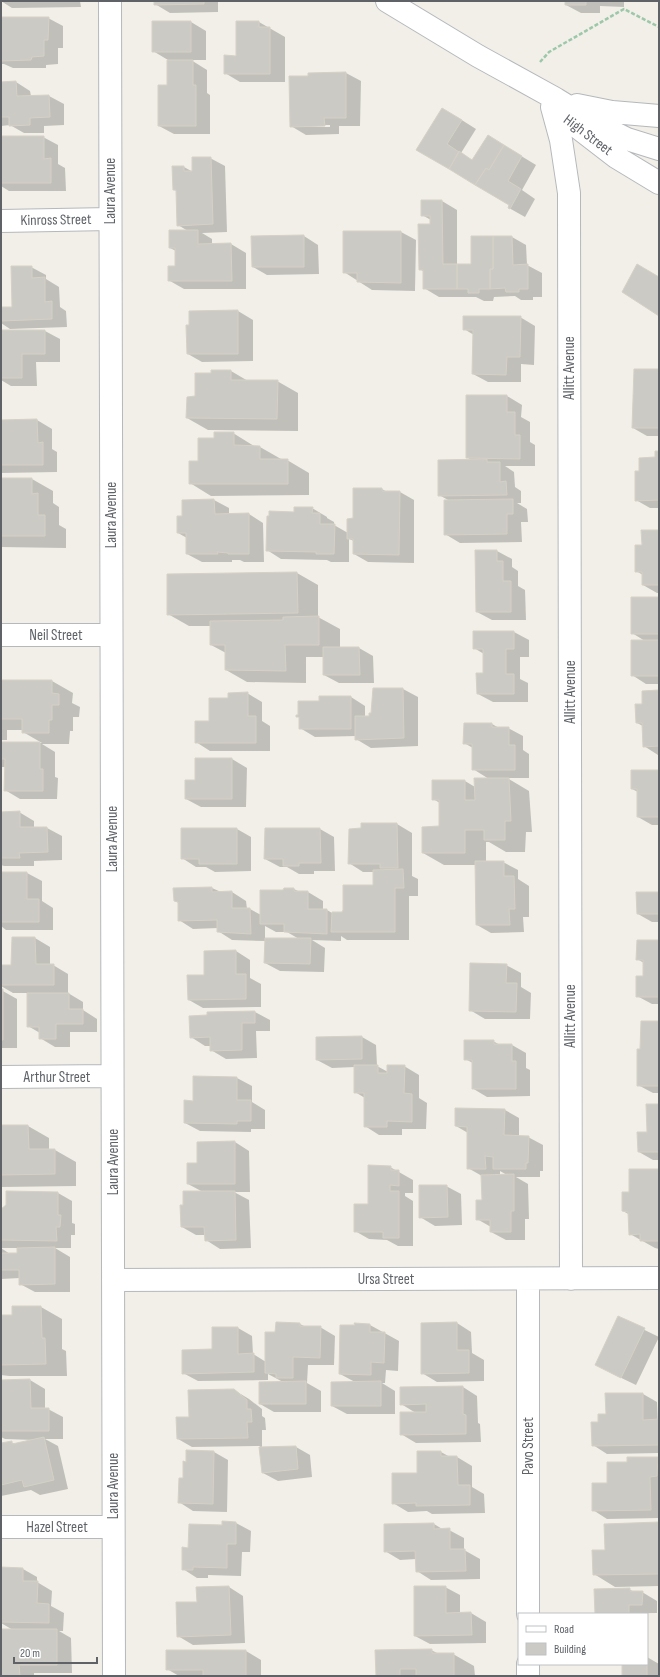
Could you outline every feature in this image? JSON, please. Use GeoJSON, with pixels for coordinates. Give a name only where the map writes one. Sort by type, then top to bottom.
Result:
{"type":"FeatureCollection","features":[{"type":"Feature","properties":{"kind":"street","name":"Laura Avenue"},"geometry":{"type":"LineString","coordinates":[[110,1],[114,1676]]}},
{"type":"Feature","properties":{"kind":"street","name":"High Street"},"geometry":{"type":"LineString","coordinates":[[387,1],[521,81],[554,103],[611,132],[659,149]]}},
{"type":"Feature","properties":{"kind":"street","name":"High Street"},"geometry":{"type":"LineString","coordinates":[[554,103],[593,110],[659,116]]}},
{"type":"Feature","properties":{"kind":"street","name":"High Street"},"geometry":{"type":"LineString","coordinates":[[554,103],[595,142],[659,183]]}},
{"type":"Feature","properties":{"kind":"street","name":"Allitt Avenue"},"geometry":{"type":"LineString","coordinates":[[554,103],[569,193],[571,1279]]}},
{"type":"Feature","properties":{"kind":"street","name":"Kinross Street"},"geometry":{"type":"LineString","coordinates":[[1,221],[110,220]]}},
{"type":"Feature","properties":{"kind":"street","name":"Neil Street"},"geometry":{"type":"LineString","coordinates":[[1,635],[111,635]]}},
{"type":"Feature","properties":{"kind":"street","name":"Arthur Street"},"geometry":{"type":"LineString","coordinates":[[1,1077],[112,1076]]}},
{"type":"Feature","properties":{"kind":"street","name":"Ursa Street"},"geometry":{"type":"LineString","coordinates":[[113,1280],[659,1278]]}},
{"type":"Feature","properties":{"kind":"street","name":"Pavo Street"},"geometry":{"type":"LineString","coordinates":[[528,1279],[528,1613]]}},
{"type":"Feature","properties":{"kind":"street","name":"Hazel Street"},"geometry":{"type":"LineString","coordinates":[[1,1528],[114,1527]]}},
{"type":"Feature","properties":{"kind":"street"},"geometry":{"type":"LineString","coordinates":[[528,1665],[528,1676]]}},
{"type":"Feature","properties":{"kind":"path"},"geometry":{"type":"LineString","coordinates":[[521,81],[549,52],[624,9],[659,27]]}},
{"type":"Feature","properties":{"kind":"building"},"geometry":{"type":"Polygon","coordinates":[[[154,1],[204,1],[204,4],[154,5],[154,1]]]}},
{"type":"Feature","properties":{"kind":"building"},"geometry":{"type":"Polygon","coordinates":[[[565,1],[586,1],[586,5],[565,5],[565,1]]]}},
{"type":"Feature","properties":{"kind":"building"},"geometry":{"type":"Polygon","coordinates":[[[1,17],[49,17],[48,40],[44,40],[44,56],[32,57],[31,60],[1,61],[1,17]]]}},
{"type":"Feature","properties":{"kind":"building"},"geometry":{"type":"Polygon","coordinates":[[[152,21],[191,21],[191,52],[152,52],[152,21]]]}},
{"type":"Feature","properties":{"kind":"building"},"geometry":{"type":"Polygon","coordinates":[[[236,21],[259,21],[259,27],[270,27],[270,74],[224,74],[224,55],[236,56],[236,21]]]}},
{"type":"Feature","properties":{"kind":"building"},"geometry":{"type":"Polygon","coordinates":[[[167,60],[193,60],[193,85],[196,85],[196,126],[158,126],[158,85],[167,85],[167,60]]]}},
{"type":"Feature","properties":{"kind":"building"},"geometry":{"type":"Polygon","coordinates":[[[346,72],[346,118],[324,118],[325,126],[290,127],[289,76],[308,76],[308,73],[346,72]]]}},
{"type":"Feature","properties":{"kind":"building"},"geometry":{"type":"Polygon","coordinates":[[[16,81],[17,96],[49,95],[50,117],[30,118],[30,125],[9,126],[9,117],[1,117],[1,82],[16,81]]]}},
{"type":"Feature","properties":{"kind":"building"},"geometry":{"type":"Polygon","coordinates":[[[442,108],[462,120],[447,144],[459,152],[449,169],[416,150],[442,108]]]}},
{"type":"Feature","properties":{"kind":"building"},"geometry":{"type":"Polygon","coordinates":[[[488,135],[504,145],[489,170],[486,168],[475,185],[449,169],[459,151],[472,160],[488,135]]]}},
{"type":"Feature","properties":{"kind":"building"},"geometry":{"type":"Polygon","coordinates":[[[1,136],[44,136],[44,159],[51,158],[51,183],[1,183],[1,136]]]}},
{"type":"Feature","properties":{"kind":"building"},"geometry":{"type":"Polygon","coordinates":[[[504,145],[522,156],[508,181],[521,189],[510,209],[508,208],[509,205],[475,185],[486,168],[489,170],[504,145]]]}},
{"type":"Feature","properties":{"kind":"building"},"geometry":{"type":"Polygon","coordinates":[[[192,157],[211,157],[213,224],[177,226],[176,190],[173,190],[172,166],[184,166],[184,171],[192,171],[192,157]]]}},
{"type":"Feature","properties":{"kind":"building"},"geometry":{"type":"Polygon","coordinates":[[[421,200],[442,200],[443,264],[457,264],[457,289],[423,289],[423,270],[419,270],[418,224],[430,224],[430,216],[421,216],[421,200]]]}},
{"type":"Feature","properties":{"kind":"building"},"geometry":{"type":"Polygon","coordinates":[[[169,230],[198,230],[198,244],[231,243],[232,281],[168,281],[168,266],[175,266],[175,248],[169,248],[169,230]]]}},
{"type":"Feature","properties":{"kind":"building"},"geometry":{"type":"Polygon","coordinates":[[[343,231],[401,231],[401,283],[357,282],[357,273],[343,273],[343,231]]]}},
{"type":"Feature","properties":{"kind":"building"},"geometry":{"type":"Polygon","coordinates":[[[304,235],[304,267],[252,267],[251,236],[304,235]]]}},
{"type":"Feature","properties":{"kind":"building"},"geometry":{"type":"Polygon","coordinates":[[[471,236],[493,236],[493,269],[490,269],[490,289],[479,289],[479,293],[468,293],[468,289],[457,289],[457,264],[471,264],[471,236]]]}},
{"type":"Feature","properties":{"kind":"building"},"geometry":{"type":"Polygon","coordinates":[[[493,236],[512,236],[513,265],[528,264],[528,289],[519,289],[519,292],[506,292],[505,288],[490,289],[490,269],[493,269],[493,236]]]}},
{"type":"Feature","properties":{"kind":"building"},"geometry":{"type":"Polygon","coordinates":[[[637,264],[659,277],[659,316],[622,292],[637,264]]]}},
{"type":"Feature","properties":{"kind":"building"},"geometry":{"type":"Polygon","coordinates":[[[11,266],[32,266],[32,278],[45,277],[45,302],[52,301],[52,319],[1,321],[1,307],[12,307],[11,266]]]}},
{"type":"Feature","properties":{"kind":"building"},"geometry":{"type":"Polygon","coordinates":[[[238,310],[238,354],[187,354],[186,325],[189,325],[189,311],[238,310]]]}},
{"type":"Feature","properties":{"kind":"building"},"geometry":{"type":"Polygon","coordinates":[[[463,316],[521,316],[520,357],[507,357],[506,375],[472,374],[473,330],[463,330],[463,316]]]}},
{"type":"Feature","properties":{"kind":"building"},"geometry":{"type":"Polygon","coordinates":[[[1,330],[45,330],[45,354],[22,354],[22,378],[1,378],[1,330]]]}},
{"type":"Feature","properties":{"kind":"building"},"geometry":{"type":"Polygon","coordinates":[[[634,369],[659,369],[659,428],[632,428],[634,369]]]}},
{"type":"Feature","properties":{"kind":"building"},"geometry":{"type":"Polygon","coordinates":[[[211,370],[231,370],[231,380],[278,380],[277,419],[186,418],[187,397],[195,396],[195,373],[211,373],[211,370]]]}},
{"type":"Feature","properties":{"kind":"building"},"geometry":{"type":"Polygon","coordinates":[[[466,395],[507,395],[507,412],[515,412],[515,435],[520,435],[520,459],[466,458],[466,395]]]}},
{"type":"Feature","properties":{"kind":"building"},"geometry":{"type":"Polygon","coordinates":[[[37,419],[38,443],[43,442],[43,465],[1,465],[1,420],[37,419]]]}},
{"type":"Feature","properties":{"kind":"building"},"geometry":{"type":"Polygon","coordinates":[[[214,432],[234,432],[234,445],[260,446],[260,459],[288,459],[288,484],[189,484],[189,461],[198,461],[198,438],[214,438],[214,432]]]}},
{"type":"Feature","properties":{"kind":"building"},"geometry":{"type":"Polygon","coordinates":[[[655,451],[659,451],[659,500],[635,501],[635,471],[639,471],[639,458],[655,457],[655,451]]]}},
{"type":"Feature","properties":{"kind":"building"},"geometry":{"type":"Polygon","coordinates":[[[487,459],[487,462],[500,462],[500,482],[506,481],[507,495],[438,496],[438,460],[487,459]]]}},
{"type":"Feature","properties":{"kind":"building"},"geometry":{"type":"Polygon","coordinates":[[[1,478],[32,478],[32,494],[38,493],[38,515],[45,515],[45,536],[1,536],[1,478]]]}},
{"type":"Feature","properties":{"kind":"building"},"geometry":{"type":"Polygon","coordinates":[[[353,488],[382,488],[382,491],[400,491],[399,555],[353,554],[353,539],[347,539],[347,519],[353,518],[353,488]]]}},
{"type":"Feature","properties":{"kind":"building"},"geometry":{"type":"Polygon","coordinates":[[[214,499],[215,514],[249,513],[249,554],[228,554],[217,552],[218,554],[186,554],[186,533],[177,533],[177,516],[182,516],[182,500],[214,499]]]}},
{"type":"Feature","properties":{"kind":"building"},"geometry":{"type":"Polygon","coordinates":[[[513,499],[513,514],[507,514],[507,534],[444,535],[444,500],[513,499]]]}},
{"type":"Feature","properties":{"kind":"building"},"geometry":{"type":"Polygon","coordinates":[[[294,507],[313,507],[312,513],[320,513],[320,524],[335,524],[334,554],[316,554],[316,552],[266,551],[267,516],[269,516],[269,511],[294,512],[294,507]]]}},
{"type":"Feature","properties":{"kind":"building"},"geometry":{"type":"Polygon","coordinates":[[[641,530],[659,530],[659,585],[642,585],[642,572],[635,572],[635,545],[642,545],[641,530]]]}},
{"type":"Feature","properties":{"kind":"building"},"geometry":{"type":"Polygon","coordinates":[[[475,550],[497,550],[497,561],[503,561],[503,581],[511,581],[511,612],[476,612],[475,550]]]}},
{"type":"Feature","properties":{"kind":"building"},"geometry":{"type":"Polygon","coordinates":[[[297,572],[298,613],[167,615],[167,574],[297,572]]]}},
{"type":"Feature","properties":{"kind":"building"},"geometry":{"type":"Polygon","coordinates":[[[631,597],[659,597],[659,634],[631,634],[631,597]]]}},
{"type":"Feature","properties":{"kind":"building"},"geometry":{"type":"Polygon","coordinates":[[[319,616],[319,645],[285,645],[286,671],[225,670],[225,645],[210,645],[210,621],[283,620],[283,617],[319,616]]]}},
{"type":"Feature","properties":{"kind":"building"},"geometry":{"type":"Polygon","coordinates":[[[473,631],[514,631],[514,649],[506,649],[506,674],[514,674],[514,694],[477,694],[476,673],[483,673],[483,649],[473,649],[473,631]]]}},
{"type":"Feature","properties":{"kind":"building"},"geometry":{"type":"Polygon","coordinates":[[[631,640],[659,640],[659,676],[631,676],[631,640]]]}},
{"type":"Feature","properties":{"kind":"building"},"geometry":{"type":"Polygon","coordinates":[[[323,647],[359,647],[360,675],[323,675],[323,647]]]}},
{"type":"Feature","properties":{"kind":"building"},"geometry":{"type":"Polygon","coordinates":[[[1,680],[52,680],[52,693],[59,694],[59,705],[52,705],[52,720],[49,720],[49,733],[22,733],[22,719],[1,719],[1,680]]]}},
{"type":"Feature","properties":{"kind":"building"},"geometry":{"type":"Polygon","coordinates":[[[373,688],[403,688],[404,738],[355,740],[355,716],[369,716],[369,713],[371,713],[373,688]]]}},
{"type":"Feature","properties":{"kind":"building"},"geometry":{"type":"Polygon","coordinates":[[[659,690],[659,746],[643,747],[642,723],[636,723],[635,704],[642,704],[642,691],[659,690]]]}},
{"type":"Feature","properties":{"kind":"building"},"geometry":{"type":"Polygon","coordinates":[[[248,692],[248,716],[256,716],[256,743],[195,743],[195,721],[209,721],[209,698],[228,698],[228,693],[248,692]]]}},
{"type":"Feature","properties":{"kind":"building"},"geometry":{"type":"Polygon","coordinates":[[[319,696],[351,696],[351,729],[299,729],[299,717],[296,717],[296,715],[298,715],[298,701],[319,701],[319,696]]]}},
{"type":"Feature","properties":{"kind":"building"},"geometry":{"type":"Polygon","coordinates":[[[464,723],[492,723],[492,727],[509,727],[509,745],[515,745],[515,770],[472,770],[472,744],[463,744],[464,723]]]}},
{"type":"Feature","properties":{"kind":"building"},"geometry":{"type":"Polygon","coordinates":[[[1,742],[40,742],[40,769],[43,769],[43,791],[4,791],[5,759],[1,759],[1,742]]]}},
{"type":"Feature","properties":{"kind":"building"},"geometry":{"type":"Polygon","coordinates":[[[195,758],[232,758],[232,799],[185,799],[185,780],[195,780],[195,758]]]}},
{"type":"Feature","properties":{"kind":"building"},"geometry":{"type":"Polygon","coordinates":[[[631,770],[659,770],[659,817],[637,817],[637,789],[631,789],[631,770]]]}},
{"type":"Feature","properties":{"kind":"building"},"geometry":{"type":"Polygon","coordinates":[[[474,778],[509,778],[511,821],[505,821],[505,840],[484,840],[484,830],[465,830],[465,853],[422,853],[422,827],[439,826],[439,800],[432,800],[432,780],[465,780],[465,800],[475,800],[474,778]]]}},
{"type":"Feature","properties":{"kind":"building"},"geometry":{"type":"Polygon","coordinates":[[[20,811],[20,827],[47,827],[48,852],[19,853],[20,858],[1,858],[1,812],[20,811]]]}},
{"type":"Feature","properties":{"kind":"building"},"geometry":{"type":"Polygon","coordinates":[[[361,823],[397,823],[398,868],[380,868],[380,864],[348,864],[349,829],[361,828],[361,823]]]}},
{"type":"Feature","properties":{"kind":"building"},"geometry":{"type":"Polygon","coordinates":[[[181,828],[237,828],[237,864],[199,864],[199,859],[181,859],[181,828]]]}},
{"type":"Feature","properties":{"kind":"building"},"geometry":{"type":"Polygon","coordinates":[[[265,828],[320,828],[321,863],[299,863],[299,866],[283,866],[283,859],[264,859],[265,828]]]}},
{"type":"Feature","properties":{"kind":"building"},"geometry":{"type":"Polygon","coordinates":[[[475,861],[504,861],[504,876],[514,876],[515,909],[509,909],[510,925],[476,925],[475,861]]]}},
{"type":"Feature","properties":{"kind":"building"},"geometry":{"type":"Polygon","coordinates":[[[403,869],[404,888],[395,888],[395,932],[331,932],[332,912],[342,912],[343,910],[343,885],[373,885],[373,870],[403,869]]]}},
{"type":"Feature","properties":{"kind":"building"},"geometry":{"type":"Polygon","coordinates":[[[1,872],[27,872],[27,899],[39,899],[39,922],[1,922],[1,872]]]}},
{"type":"Feature","properties":{"kind":"building"},"geometry":{"type":"Polygon","coordinates":[[[212,887],[212,892],[232,891],[232,908],[250,908],[251,934],[217,932],[217,920],[178,921],[178,902],[174,901],[173,888],[212,887]]]}},
{"type":"Feature","properties":{"kind":"building"},"geometry":{"type":"Polygon","coordinates":[[[284,888],[294,888],[294,891],[308,891],[308,909],[327,909],[327,934],[284,932],[284,924],[260,924],[260,890],[283,890],[284,888]]]}},
{"type":"Feature","properties":{"kind":"building"},"geometry":{"type":"Polygon","coordinates":[[[636,892],[659,892],[659,914],[637,914],[636,892]]]}},
{"type":"Feature","properties":{"kind":"building"},"geometry":{"type":"Polygon","coordinates":[[[12,937],[35,937],[36,964],[54,964],[54,985],[1,985],[1,965],[11,965],[12,937]]]}},
{"type":"Feature","properties":{"kind":"building"},"geometry":{"type":"Polygon","coordinates":[[[265,938],[311,938],[310,964],[264,963],[265,938]]]}},
{"type":"Feature","properties":{"kind":"building"},"geometry":{"type":"Polygon","coordinates":[[[637,940],[659,940],[659,997],[636,997],[636,976],[643,976],[643,960],[636,960],[637,940]]]}},
{"type":"Feature","properties":{"kind":"building"},"geometry":{"type":"Polygon","coordinates":[[[236,950],[236,974],[246,974],[246,999],[188,1000],[187,975],[204,975],[204,951],[236,950]]]}},
{"type":"Feature","properties":{"kind":"building"},"geometry":{"type":"Polygon","coordinates":[[[470,963],[507,964],[506,983],[517,983],[516,1012],[469,1011],[470,963]]]}},
{"type":"Feature","properties":{"kind":"building"},"geometry":{"type":"Polygon","coordinates":[[[1,989],[3,989],[3,1040],[1,1040],[1,989]]]}},
{"type":"Feature","properties":{"kind":"building"},"geometry":{"type":"Polygon","coordinates":[[[27,993],[69,993],[69,1009],[83,1009],[83,1024],[56,1024],[56,1039],[39,1039],[39,1027],[27,1027],[27,993]]]}},
{"type":"Feature","properties":{"kind":"building"},"geometry":{"type":"Polygon","coordinates":[[[255,1011],[255,1023],[242,1023],[242,1050],[210,1051],[210,1037],[190,1038],[189,1016],[207,1015],[207,1012],[255,1011]]]}},
{"type":"Feature","properties":{"kind":"building"},"geometry":{"type":"Polygon","coordinates":[[[641,1021],[659,1021],[659,1086],[637,1086],[637,1049],[640,1049],[641,1021]]]}},
{"type":"Feature","properties":{"kind":"building"},"geometry":{"type":"Polygon","coordinates":[[[362,1036],[362,1059],[316,1060],[316,1037],[362,1036]]]}},
{"type":"Feature","properties":{"kind":"building"},"geometry":{"type":"Polygon","coordinates":[[[464,1040],[494,1040],[494,1044],[512,1044],[512,1061],[516,1061],[516,1089],[472,1089],[472,1060],[464,1060],[464,1040]]]}},
{"type":"Feature","properties":{"kind":"building"},"geometry":{"type":"Polygon","coordinates":[[[354,1065],[378,1065],[378,1073],[387,1073],[387,1065],[405,1065],[404,1093],[412,1094],[412,1122],[387,1121],[387,1127],[364,1127],[364,1093],[354,1093],[354,1065]]]}},
{"type":"Feature","properties":{"kind":"building"},"geometry":{"type":"Polygon","coordinates":[[[193,1076],[237,1077],[237,1100],[251,1100],[251,1121],[237,1121],[237,1124],[184,1123],[184,1100],[193,1101],[193,1076]]]}},
{"type":"Feature","properties":{"kind":"building"},"geometry":{"type":"Polygon","coordinates":[[[646,1104],[659,1104],[659,1152],[638,1152],[637,1132],[647,1132],[646,1104]]]}},
{"type":"Feature","properties":{"kind":"building"},"geometry":{"type":"Polygon","coordinates":[[[455,1108],[505,1109],[504,1135],[529,1136],[528,1163],[526,1163],[526,1169],[493,1169],[493,1157],[485,1156],[486,1169],[467,1169],[467,1127],[455,1126],[455,1108]]]}},
{"type":"Feature","properties":{"kind":"building"},"geometry":{"type":"Polygon","coordinates":[[[1,1125],[28,1125],[29,1149],[55,1149],[55,1174],[1,1175],[1,1125]]]}},
{"type":"Feature","properties":{"kind":"building"},"geometry":{"type":"Polygon","coordinates":[[[235,1141],[235,1184],[187,1184],[187,1163],[197,1163],[197,1142],[235,1141]]]}},
{"type":"Feature","properties":{"kind":"building"},"geometry":{"type":"Polygon","coordinates":[[[368,1165],[391,1166],[391,1170],[399,1170],[399,1186],[390,1185],[390,1191],[399,1191],[399,1238],[383,1238],[383,1232],[354,1232],[354,1204],[368,1204],[368,1165]]]}},
{"type":"Feature","properties":{"kind":"building"},"geometry":{"type":"Polygon","coordinates":[[[629,1169],[659,1169],[659,1241],[640,1241],[640,1234],[629,1235],[628,1212],[622,1211],[622,1192],[629,1192],[629,1169]]]}},
{"type":"Feature","properties":{"kind":"building"},"geometry":{"type":"Polygon","coordinates":[[[514,1174],[514,1211],[511,1211],[511,1232],[490,1232],[490,1220],[476,1220],[476,1200],[482,1200],[481,1175],[514,1174]]]}},
{"type":"Feature","properties":{"kind":"building"},"geometry":{"type":"Polygon","coordinates":[[[419,1185],[447,1185],[448,1217],[419,1218],[419,1185]]]}},
{"type":"Feature","properties":{"kind":"building"},"geometry":{"type":"Polygon","coordinates":[[[6,1191],[58,1192],[58,1215],[61,1215],[60,1227],[56,1227],[57,1241],[1,1240],[1,1209],[6,1205],[6,1191]]]}},
{"type":"Feature","properties":{"kind":"building"},"geometry":{"type":"Polygon","coordinates":[[[183,1191],[235,1191],[236,1240],[205,1241],[204,1227],[181,1227],[180,1205],[183,1205],[183,1191]]]}},
{"type":"Feature","properties":{"kind":"building"},"geometry":{"type":"Polygon","coordinates":[[[55,1247],[55,1284],[19,1285],[19,1270],[1,1270],[1,1253],[17,1253],[17,1248],[55,1247]]]}},
{"type":"Feature","properties":{"kind":"building"},"geometry":{"type":"Polygon","coordinates":[[[12,1306],[41,1306],[42,1338],[45,1338],[46,1364],[1,1365],[1,1315],[12,1315],[12,1306]]]}},
{"type":"Feature","properties":{"kind":"building"},"geometry":{"type":"Polygon","coordinates":[[[618,1316],[645,1328],[621,1378],[595,1365],[618,1316]]]}},
{"type":"Feature","properties":{"kind":"building"},"geometry":{"type":"Polygon","coordinates":[[[276,1322],[300,1323],[300,1326],[321,1326],[320,1358],[293,1357],[293,1378],[276,1378],[276,1374],[265,1373],[265,1332],[275,1332],[276,1322]]]}},
{"type":"Feature","properties":{"kind":"building"},"geometry":{"type":"Polygon","coordinates":[[[457,1322],[457,1350],[469,1350],[469,1373],[421,1374],[421,1323],[457,1322]]]}},
{"type":"Feature","properties":{"kind":"building"},"geometry":{"type":"Polygon","coordinates":[[[354,1323],[370,1324],[370,1332],[385,1332],[384,1363],[371,1362],[371,1375],[339,1374],[340,1325],[355,1325],[354,1323]]]}},
{"type":"Feature","properties":{"kind":"building"},"geometry":{"type":"Polygon","coordinates":[[[212,1327],[238,1327],[238,1354],[254,1353],[254,1372],[182,1374],[182,1350],[212,1349],[212,1327]]]}},
{"type":"Feature","properties":{"kind":"building"},"geometry":{"type":"Polygon","coordinates":[[[30,1379],[31,1408],[49,1408],[49,1431],[1,1431],[1,1380],[30,1379]]]}},
{"type":"Feature","properties":{"kind":"building"},"geometry":{"type":"Polygon","coordinates":[[[306,1381],[306,1404],[259,1404],[259,1382],[306,1381]]]}},
{"type":"Feature","properties":{"kind":"building"},"geometry":{"type":"Polygon","coordinates":[[[381,1381],[381,1406],[331,1406],[331,1382],[381,1381]]]}},
{"type":"Feature","properties":{"kind":"building"},"geometry":{"type":"Polygon","coordinates":[[[463,1386],[463,1414],[466,1415],[466,1434],[400,1435],[400,1412],[426,1412],[426,1404],[400,1405],[400,1387],[463,1386]]]}},
{"type":"Feature","properties":{"kind":"building"},"geometry":{"type":"Polygon","coordinates":[[[234,1389],[247,1400],[247,1409],[251,1409],[252,1422],[247,1422],[248,1438],[177,1439],[176,1417],[189,1417],[188,1390],[234,1389]]]}},
{"type":"Feature","properties":{"kind":"building"},"geometry":{"type":"Polygon","coordinates":[[[605,1393],[643,1393],[643,1420],[659,1419],[659,1445],[592,1446],[591,1422],[598,1422],[598,1414],[606,1414],[605,1393]]]}},
{"type":"Feature","properties":{"kind":"building"},"geometry":{"type":"Polygon","coordinates":[[[44,1437],[54,1480],[24,1487],[22,1480],[1,1485],[1,1443],[12,1441],[12,1444],[44,1437]]]}},
{"type":"Feature","properties":{"kind":"building"},"geometry":{"type":"Polygon","coordinates":[[[296,1446],[298,1469],[262,1473],[259,1447],[296,1446]]]}},
{"type":"Feature","properties":{"kind":"building"},"geometry":{"type":"Polygon","coordinates":[[[186,1450],[214,1451],[213,1504],[178,1503],[179,1478],[183,1478],[183,1461],[186,1462],[186,1450]]]}},
{"type":"Feature","properties":{"kind":"building"},"geometry":{"type":"Polygon","coordinates":[[[417,1451],[441,1451],[441,1456],[457,1456],[458,1485],[470,1485],[470,1505],[416,1506],[416,1503],[392,1504],[392,1473],[417,1473],[417,1451]]]}},
{"type":"Feature","properties":{"kind":"building"},"geometry":{"type":"Polygon","coordinates":[[[627,1457],[658,1457],[657,1476],[650,1477],[651,1510],[592,1511],[592,1483],[607,1483],[607,1462],[627,1462],[627,1457]]]}},
{"type":"Feature","properties":{"kind":"building"},"geometry":{"type":"Polygon","coordinates":[[[222,1521],[236,1522],[236,1544],[227,1544],[227,1568],[193,1567],[193,1570],[182,1570],[182,1547],[188,1548],[189,1524],[222,1525],[222,1521]]]}},
{"type":"Feature","properties":{"kind":"building"},"geometry":{"type":"Polygon","coordinates":[[[659,1522],[659,1574],[593,1575],[592,1550],[605,1550],[604,1524],[659,1522]]]}},
{"type":"Feature","properties":{"kind":"building"},"geometry":{"type":"Polygon","coordinates":[[[434,1523],[434,1529],[450,1528],[450,1549],[465,1549],[466,1571],[416,1572],[415,1551],[384,1552],[384,1524],[434,1523]]]}},
{"type":"Feature","properties":{"kind":"building"},"geometry":{"type":"Polygon","coordinates":[[[1,1567],[23,1568],[23,1581],[38,1581],[37,1603],[49,1604],[49,1623],[1,1622],[1,1567]]]}},
{"type":"Feature","properties":{"kind":"building"},"geometry":{"type":"Polygon","coordinates":[[[229,1586],[231,1635],[177,1637],[176,1602],[197,1602],[196,1587],[229,1586]]]}},
{"type":"Feature","properties":{"kind":"building"},"geometry":{"type":"Polygon","coordinates":[[[414,1586],[446,1586],[446,1613],[471,1612],[472,1635],[414,1636],[414,1586]]]}},
{"type":"Feature","properties":{"kind":"building"},"geometry":{"type":"Polygon","coordinates":[[[630,1588],[630,1591],[643,1591],[642,1605],[629,1605],[629,1613],[595,1613],[594,1589],[630,1588]]]}},
{"type":"Feature","properties":{"kind":"building"},"geometry":{"type":"Polygon","coordinates":[[[1,1629],[57,1629],[57,1665],[19,1665],[20,1676],[1,1676],[1,1629]]]}},
{"type":"Feature","properties":{"kind":"building"},"geometry":{"type":"Polygon","coordinates":[[[432,1649],[432,1653],[454,1653],[454,1676],[416,1676],[416,1669],[400,1669],[400,1676],[376,1676],[375,1650],[432,1649]]]}},
{"type":"Feature","properties":{"kind":"building"},"geometry":{"type":"Polygon","coordinates":[[[166,1650],[246,1650],[246,1676],[203,1676],[203,1670],[166,1670],[166,1650]]]}},
{"type":"Feature","properties":{"kind":"building"},"geometry":{"type":"Polygon","coordinates":[[[622,1665],[647,1665],[647,1676],[622,1676],[622,1665]]]}}]}
